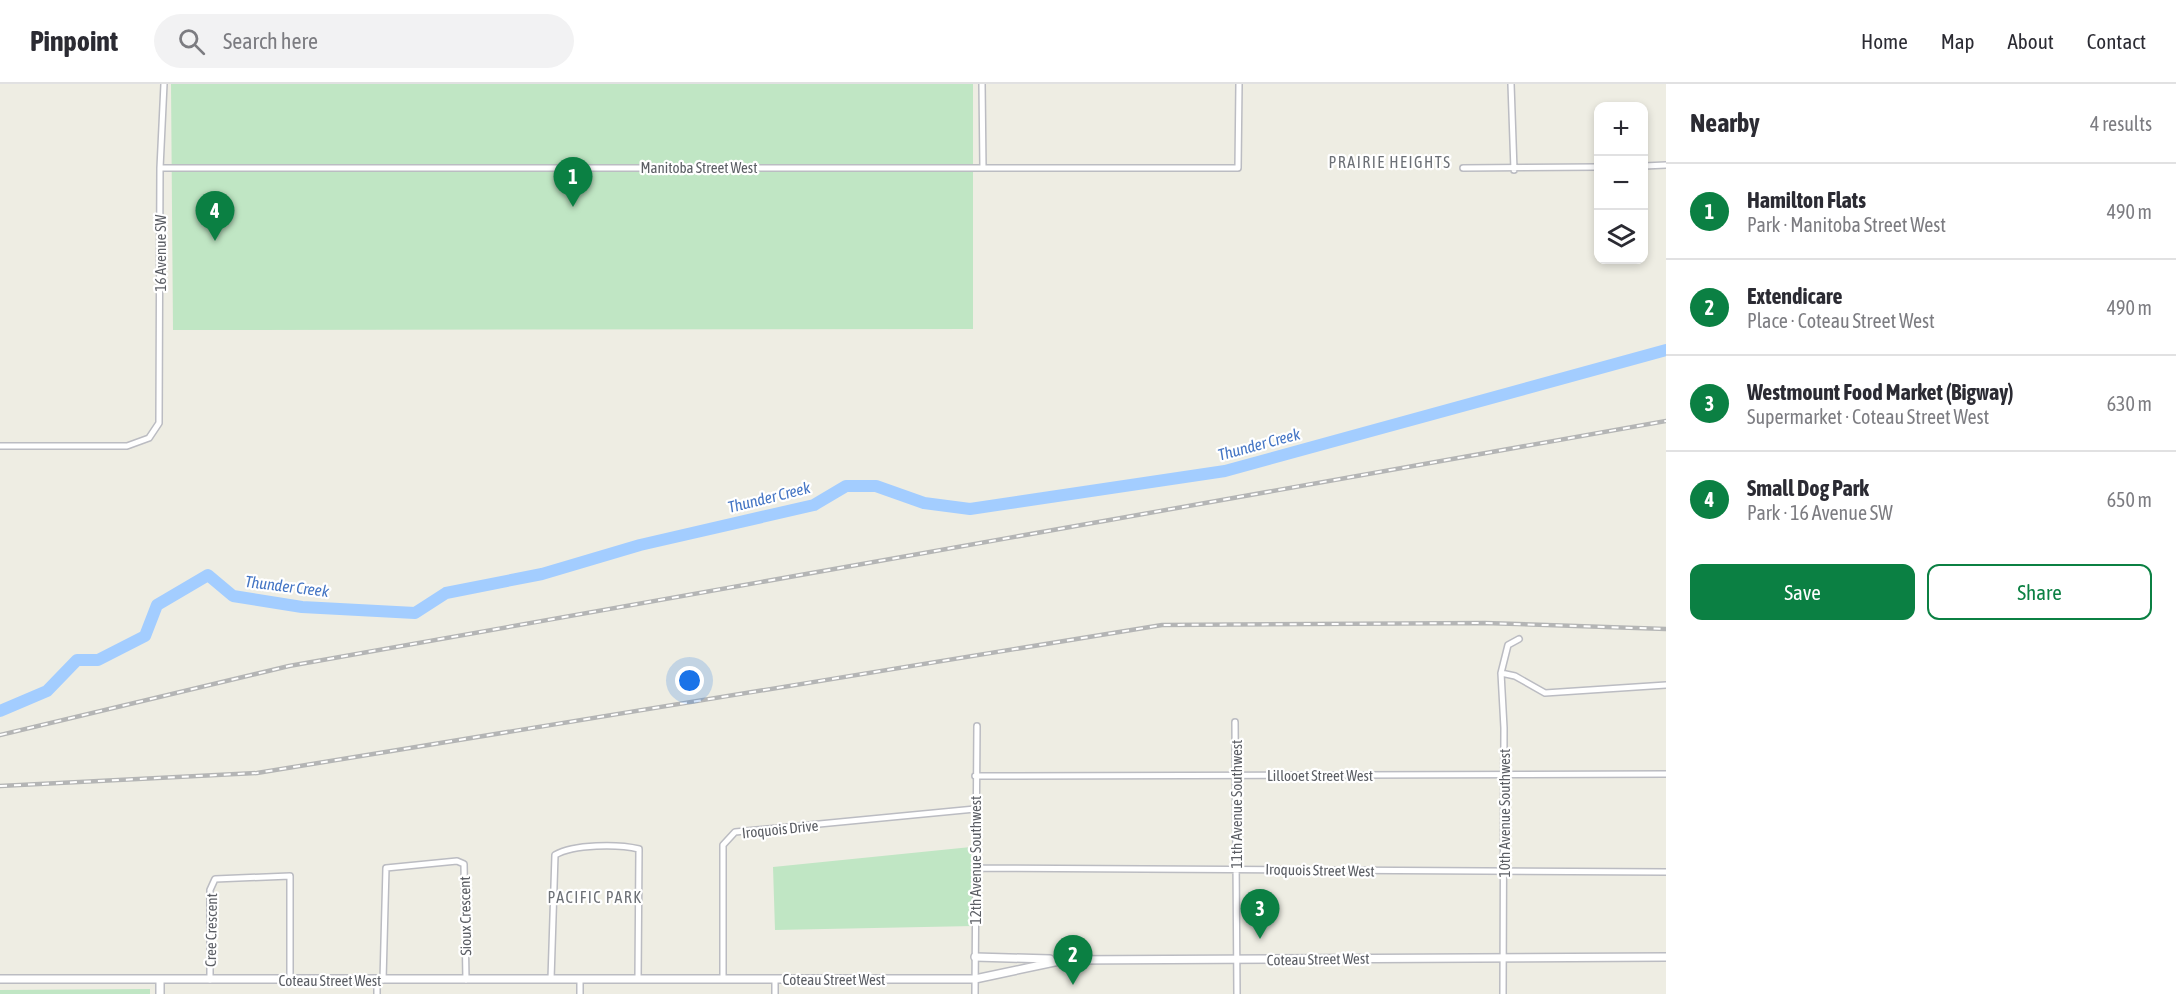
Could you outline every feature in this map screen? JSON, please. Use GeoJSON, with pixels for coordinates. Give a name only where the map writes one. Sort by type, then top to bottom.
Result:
{"type":"FeatureCollection","features":[{"type":"Feature","properties":{"kind":"street","name":"16 Avenue SW"},"geometry":{"type":"LineString","coordinates":[[0,446],[127,446],[149,438],[159,423],[160,168],[164,84]]}},
{"type":"Feature","properties":{"kind":"street"},"geometry":{"type":"LineString","coordinates":[[982,84],[983,168]]}},
{"type":"Feature","properties":{"kind":"street","name":"Manitoba Street West"},"geometry":{"type":"LineString","coordinates":[[160,168],[1238,168],[1239,84]]}},
{"type":"Feature","properties":{"kind":"street"},"geometry":{"type":"LineString","coordinates":[[1511,84],[1514,170]]}},
{"type":"Feature","properties":{"kind":"street"},"geometry":{"type":"LineString","coordinates":[[1648,166],[1666,165]]}},
{"type":"Feature","properties":{"kind":"street"},"geometry":{"type":"LineString","coordinates":[[1463,168],[1514,170],[1594,167]]}},
{"type":"Feature","properties":{"kind":"street","name":"10th Avenue Southwest"},"geometry":{"type":"LineString","coordinates":[[1503,994],[1501,673],[1508,645],[1519,639]]}},
{"type":"Feature","properties":{"kind":"street"},"geometry":{"type":"LineString","coordinates":[[1501,673],[1515,676],[1545,693],[1666,684]]}},
{"type":"Feature","properties":{"kind":"street","name":"11th Avenue Southwest"},"geometry":{"type":"LineString","coordinates":[[1235,723],[1237,994]]}},
{"type":"Feature","properties":{"kind":"street","name":"12th Avenue Southwest"},"geometry":{"type":"LineString","coordinates":[[975,994],[977,726]]}},
{"type":"Feature","properties":{"kind":"street","name":"Lillooet Street West"},"geometry":{"type":"LineString","coordinates":[[975,776],[1666,774]]}},
{"type":"Feature","properties":{"kind":"street","name":"Iroquois Drive"},"geometry":{"type":"LineString","coordinates":[[723,979],[723,845],[735,832],[975,809]]}},
{"type":"Feature","properties":{"kind":"street"},"geometry":{"type":"LineString","coordinates":[[551,980],[555,855],[564,850],[625,846],[639,849],[638,979]]}},
{"type":"Feature","properties":{"kind":"street","name":"Sioux Crescent"},"geometry":{"type":"LineString","coordinates":[[380,980],[386,868],[457,861],[464,864],[466,980]]}},
{"type":"Feature","properties":{"kind":"street","name":"Iroquois Street West"},"geometry":{"type":"LineString","coordinates":[[975,868],[1666,872]]}},
{"type":"Feature","properties":{"kind":"street","name":"Cree Crescent"},"geometry":{"type":"LineString","coordinates":[[210,980],[210,890],[215,879],[274,876],[290,876],[290,980]]}},
{"type":"Feature","properties":{"kind":"street"},"geometry":{"type":"LineString","coordinates":[[975,957],[1064,960]]}},
{"type":"Feature","properties":{"kind":"street","name":"Coteau Street West"},"geometry":{"type":"LineString","coordinates":[[0,980],[975,979],[999,976],[1030,966],[1064,960],[1666,957]]}},
{"type":"Feature","properties":{"kind":"street"},"geometry":{"type":"LineString","coordinates":[[580,979],[580,994]]}},
{"type":"Feature","properties":{"kind":"street"},"geometry":{"type":"LineString","coordinates":[[775,979],[775,994]]}},
{"type":"Feature","properties":{"kind":"street"},"geometry":{"type":"LineString","coordinates":[[160,980],[160,994]]}},
{"type":"Feature","properties":{"kind":"street"},"geometry":{"type":"LineString","coordinates":[[377,994],[380,980]]}},
{"type":"Feature","properties":{"kind":"green space"},"geometry":{"type":"Polygon","coordinates":[[[171,84],[973,84],[973,329],[173,330],[171,84]]]}},
{"type":"Feature","properties":{"kind":"green space"},"geometry":{"type":"Polygon","coordinates":[[[971,847],[974,926],[775,930],[773,867],[971,847]]]}},
{"type":"Feature","properties":{"kind":"green space"},"geometry":{"type":"Polygon","coordinates":[[[150,989],[150,994],[0,994],[0,990],[150,989]]]}},
{"type":"Feature","properties":{"kind":"waterway","name":"Thunder Creek"},"geometry":{"type":"LineString","coordinates":[[0,711],[47,691],[77,660],[98,660],[145,636],[157,605],[208,575],[233,596],[302,607],[415,613],[446,593],[542,574],[640,545],[814,505],[846,486],[876,486],[924,503],[970,509],[1225,471],[1666,350]]}},
{"type":"Feature","properties":{"kind":"railway"},"geometry":{"type":"LineString","coordinates":[[0,735],[289,666],[1666,421]]}},
{"type":"Feature","properties":{"kind":"railway"},"geometry":{"type":"LineString","coordinates":[[0,786],[257,773],[1162,625],[1485,623],[1666,629]]}},
{"type":"Feature","properties":{"kind":"place","name":"Hamilton Flats"},"geometry":{"type":"Point","coordinates":[573,207]}},
{"type":"Feature","properties":{"kind":"place","name":"Small Dog Park"},"geometry":{"type":"Point","coordinates":[215,241]}},
{"type":"Feature","properties":{"kind":"place","name":"Westmount Food Market (Bigway)"},"geometry":{"type":"Point","coordinates":[1260,939]}},
{"type":"Feature","properties":{"kind":"place","name":"Extendicare"},"geometry":{"type":"Point","coordinates":[1073,985]}},
{"type":"Feature","properties":{"kind":"district","name":"PRAIRIE HEIGHTS"},"geometry":{"type":"Point","coordinates":[1390,162]}},
{"type":"Feature","properties":{"kind":"district","name":"PACIFIC PARK"},"geometry":{"type":"Point","coordinates":[595,897]}}]}
